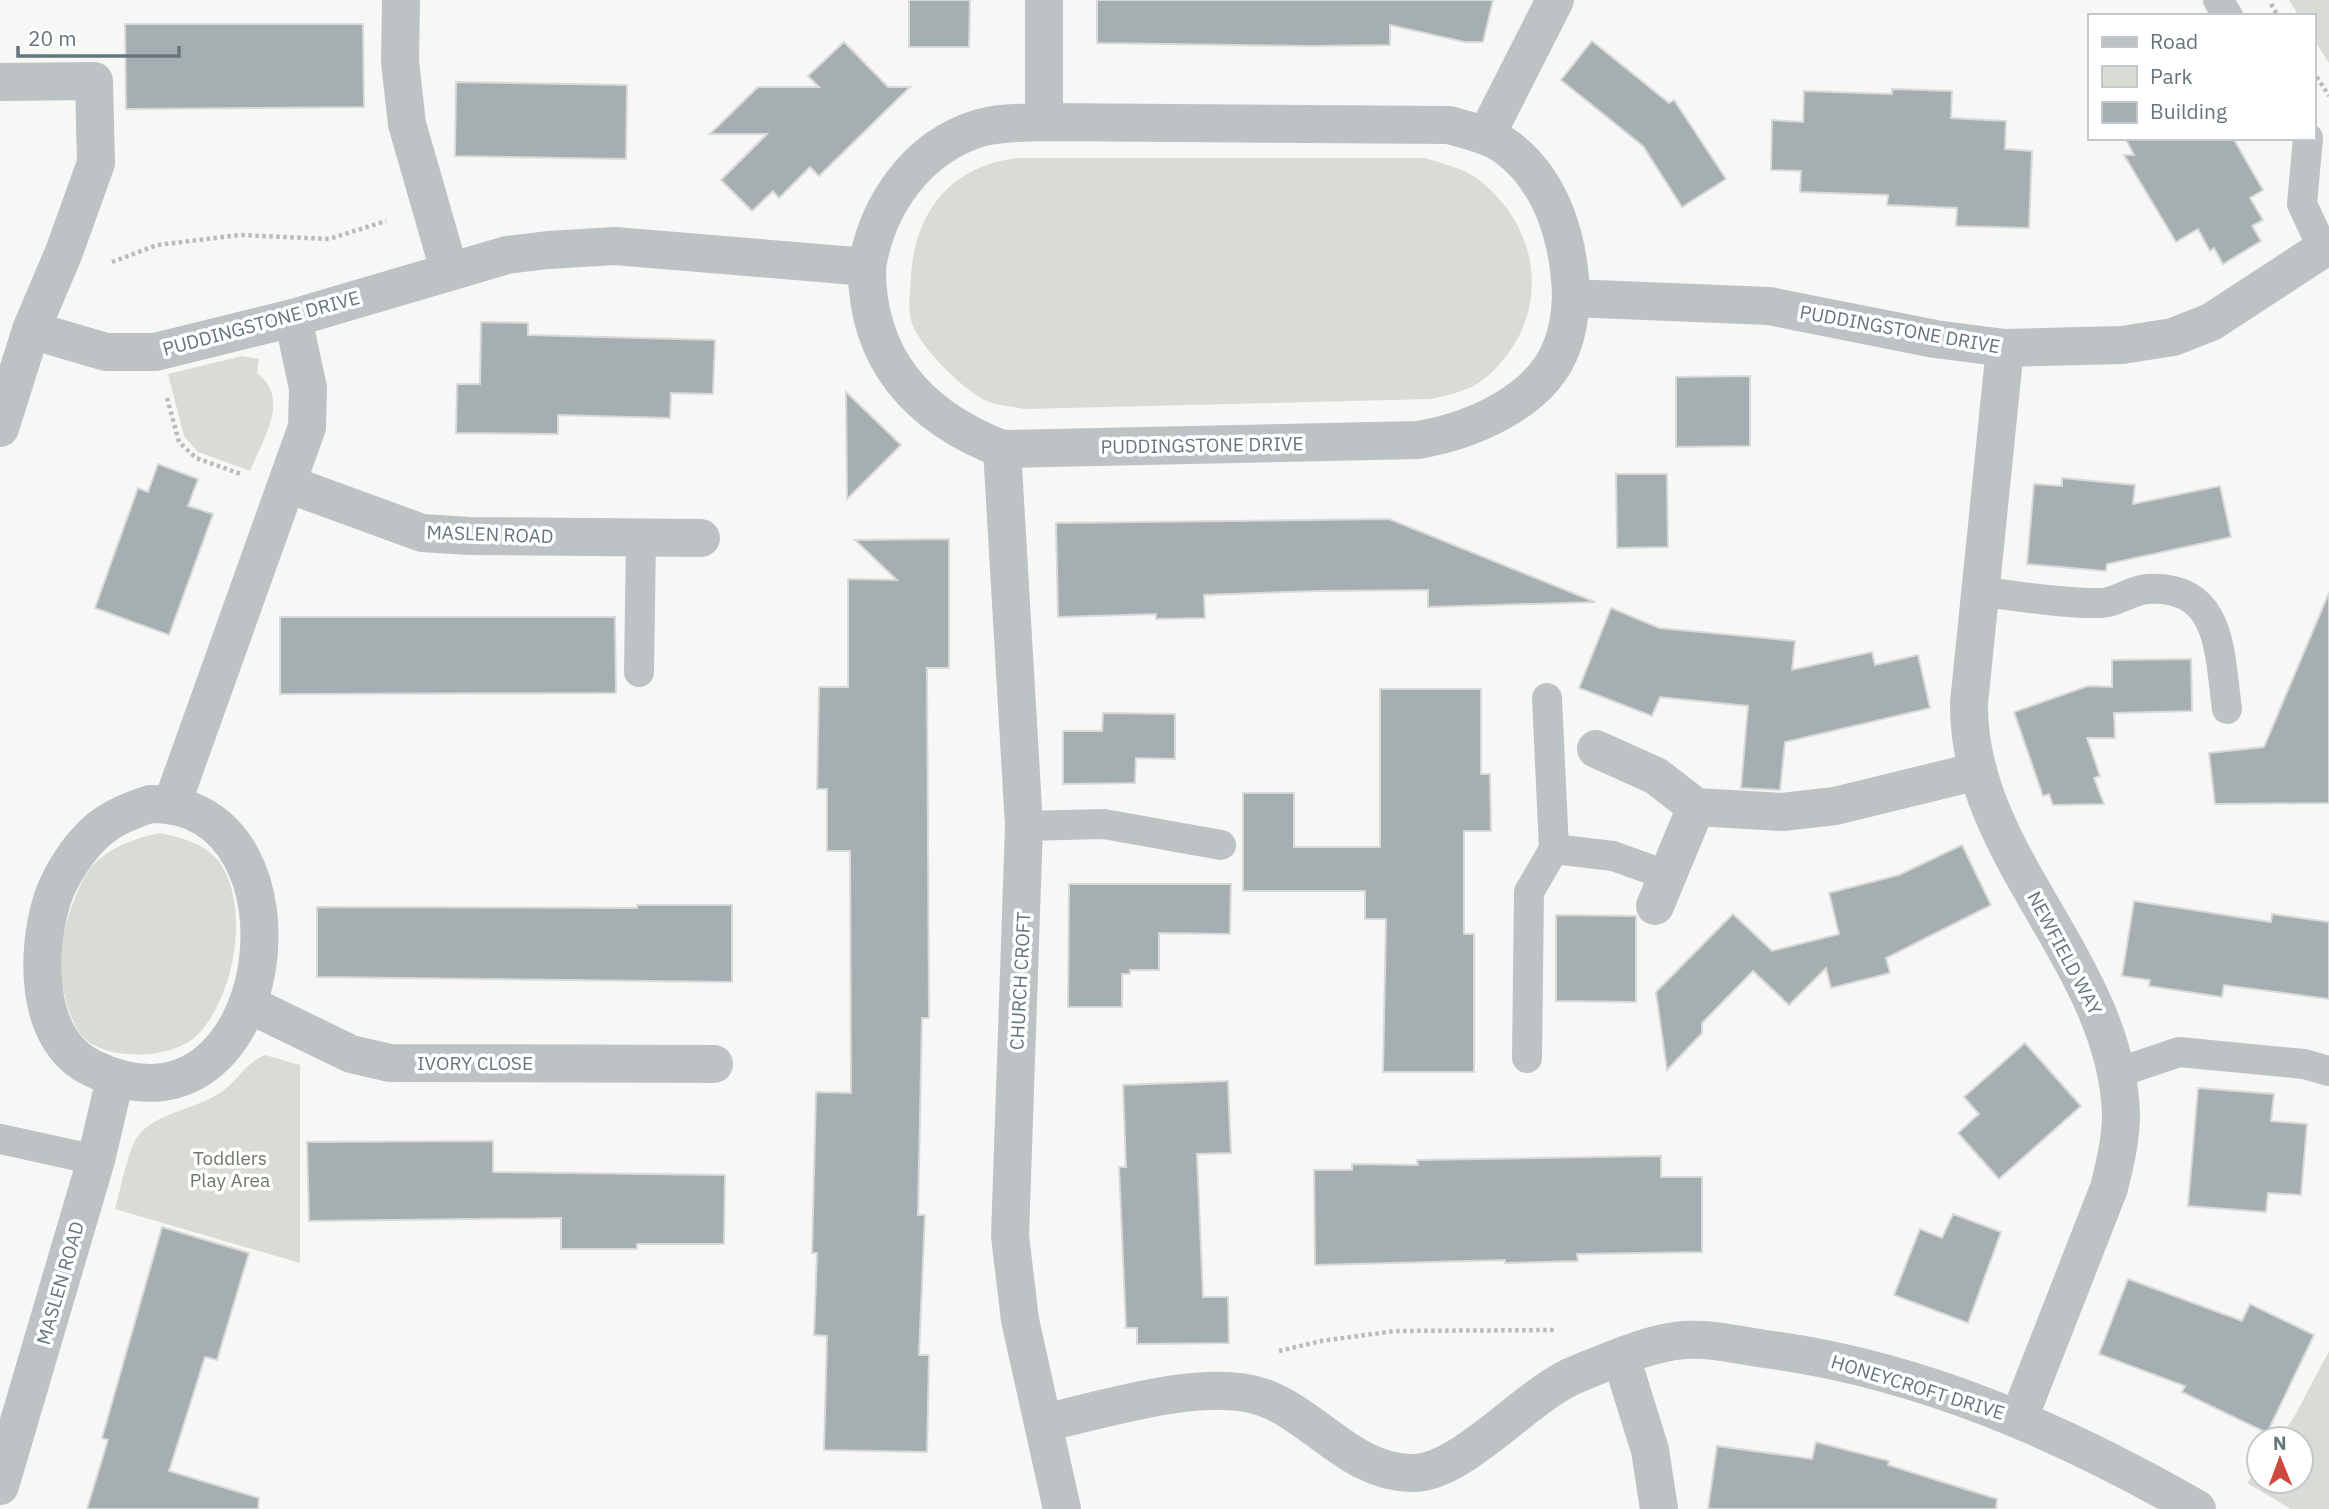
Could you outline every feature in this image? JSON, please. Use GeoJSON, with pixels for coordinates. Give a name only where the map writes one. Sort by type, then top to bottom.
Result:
{"type":"FeatureCollection","features":[{"type":"Feature","properties":{"kind":"street"},"geometry":{"type":"LineString","coordinates":[[401,0],[400,62],[407,124],[449,270]]}},
{"type":"Feature","properties":{"kind":"street"},"geometry":{"type":"LineString","coordinates":[[1044,0],[1044,122]]}},
{"type":"Feature","properties":{"kind":"street"},"geometry":{"type":"LineString","coordinates":[[1486,136],[1555,0]]}},
{"type":"Feature","properties":{"kind":"street"},"geometry":{"type":"LineString","coordinates":[[0,82],[94,82],[96,163],[64,252],[31,330],[0,428]]}},
{"type":"Feature","properties":{"kind":"street","name":"PUDDINGSTONE DRIVE"},"geometry":{"type":"LineString","coordinates":[[1044,122],[1417,123],[1449,125],[1486,136],[1508,148],[1527,166],[1549,201],[1565,239],[1571,267],[1571,298],[1562,349],[1547,371],[1509,408],[1468,429],[1441,436],[1418,440],[1002,449],[959,430],[939,417],[902,381],[875,329],[867,302],[867,267],[878,223],[905,176],[936,152],[976,129],[1044,122]]}},
{"type":"Feature","properties":{"kind":"street","name":"PUDDINGSTONE DRIVE"},"geometry":{"type":"LineString","coordinates":[[31,330],[106,352],[155,352],[293,318],[507,255],[615,246],[867,267]]}},
{"type":"Feature","properties":{"kind":"street","name":"PUDDINGSTONE DRIVE"},"geometry":{"type":"LineString","coordinates":[[1571,298],[1769,306],[1935,339],[2005,348],[2122,345],[2173,337],[2211,322],[2326,247]]}},
{"type":"Feature","properties":{"kind":"street"},"geometry":{"type":"LineString","coordinates":[[172,804],[307,427],[308,388],[293,318]]}},
{"type":"Feature","properties":{"kind":"street","name":"NEWFIELD WAY"},"geometry":{"type":"LineString","coordinates":[[2005,348],[1969,703],[1969,736],[1978,771],[2008,848],[2087,989],[2103,1025],[2117,1073],[2121,1116],[2109,1188],[2020,1418]]}},
{"type":"Feature","properties":{"kind":"street","name":"CHURCH CROFT"},"geometry":{"type":"LineString","coordinates":[[1002,449],[1024,826],[1010,1236],[1020,1320],[1062,1509]]}},
{"type":"Feature","properties":{"kind":"street","name":"MASLEN ROAD"},"geometry":{"type":"LineString","coordinates":[[287,487],[422,533],[469,537],[701,538]]}},
{"type":"Feature","properties":{"kind":"street"},"geometry":{"type":"LineString","coordinates":[[1596,749],[1656,776],[1696,807],[1782,812],[1835,806],[1978,771]]}},
{"type":"Feature","properties":{"kind":"street"},"geometry":{"type":"LineString","coordinates":[[150,804],[172,804],[204,818],[227,839],[240,857],[253,886],[260,913],[257,973],[236,1031],[220,1052],[198,1070],[169,1079],[115,1079],[86,1066],[68,1049],[48,1017],[42,954],[46,923],[53,897],[68,869],[96,832],[129,811],[150,804]]}},
{"type":"Feature","properties":{"kind":"street"},"geometry":{"type":"LineString","coordinates":[[1660,890],[1696,807]]}},
{"type":"Feature","properties":{"kind":"street","name":"IVORY CLOSE"},"geometry":{"type":"LineString","coordinates":[[248,1004],[351,1054],[390,1063],[714,1064]]}},
{"type":"Feature","properties":{"kind":"street","name":"MASLEN ROAD"},"geometry":{"type":"LineString","coordinates":[[0,1486],[96,1160],[115,1079]]}},
{"type":"Feature","properties":{"kind":"street","name":"HONEYCROFT DRIVE"},"geometry":{"type":"LineString","coordinates":[[1043,1423],[1164,1397],[1229,1390],[1263,1397],[1287,1409],[1358,1458],[1390,1472],[1416,1474],[1444,1467],[1572,1376],[1621,1357],[1684,1340],[1811,1355],[1928,1386],[2020,1418],[2132,1472],[2196,1509]]}},
{"type":"Feature","properties":{"kind":"street"},"geometry":{"type":"LineString","coordinates":[[1621,1357],[1650,1450],[1659,1509]]}},
{"type":"Feature","properties":{"kind":"lane"},"geometry":{"type":"LineString","coordinates":[[2308,140],[2302,204],[2326,247]]}},
{"type":"Feature","properties":{"kind":"lane"},"geometry":{"type":"LineString","coordinates":[[639,672],[641,538]]}},
{"type":"Feature","properties":{"kind":"lane"},"geometry":{"type":"LineString","coordinates":[[1982,592],[2104,604],[2146,589],[2188,594],[2210,615],[2219,647],[2227,709]]}},
{"type":"Feature","properties":{"kind":"lane"},"geometry":{"type":"LineString","coordinates":[[1527,1058],[1529,892],[1554,849],[1547,698]]}},
{"type":"Feature","properties":{"kind":"lane"},"geometry":{"type":"LineString","coordinates":[[1024,826],[1104,824],[1221,845]]}},
{"type":"Feature","properties":{"kind":"lane"},"geometry":{"type":"LineString","coordinates":[[1554,849],[1613,856],[1660,890]]}},
{"type":"Feature","properties":{"kind":"lane"},"geometry":{"type":"LineString","coordinates":[[2117,1073],[2179,1052],[2304,1064],[2329,1072]]}},
{"type":"Feature","properties":{"kind":"lane"},"geometry":{"type":"LineString","coordinates":[[0,1139],[96,1160]]}},
{"type":"Feature","properties":{"kind":"path"},"geometry":{"type":"LineString","coordinates":[[2315,74],[2329,96]]}},
{"type":"Feature","properties":{"kind":"path"},"geometry":{"type":"LineString","coordinates":[[64,252],[104,266],[156,245],[240,236],[328,239],[369,228],[430,203]]}},
{"type":"Feature","properties":{"kind":"path"},"geometry":{"type":"LineString","coordinates":[[166,395],[179,442],[196,458],[287,487]]}},
{"type":"Feature","properties":{"kind":"path"},"geometry":{"type":"LineString","coordinates":[[1229,1390],[1240,1361],[1321,1341],[1395,1331],[1567,1328]]}},
{"type":"Feature","properties":{"kind":"green space"},"geometry":{"type":"Polygon","coordinates":[[[2289,0],[2329,0],[2329,63],[2315,41],[2315,14],[2298,14],[2289,0]]]}},
{"type":"Feature","properties":{"kind":"green space"},"geometry":{"type":"Polygon","coordinates":[[[1017,158],[1425,158],[1473,176],[1501,201],[1517,225],[1528,251],[1532,278],[1530,306],[1521,332],[1506,357],[1484,379],[1465,390],[1430,399],[1024,409],[991,403],[954,378],[922,342],[910,315],[911,278],[920,233],[928,213],[940,196],[955,182],[973,171],[1017,158]]]}},
{"type":"Feature","properties":{"kind":"green space"},"geometry":{"type":"Polygon","coordinates":[[[242,356],[259,359],[257,373],[267,383],[272,394],[273,407],[267,433],[250,471],[198,452],[184,436],[168,374],[242,356]]]}},
{"type":"Feature","properties":{"kind":"green space"},"geometry":{"type":"Polygon","coordinates":[[[160,833],[200,846],[220,863],[235,904],[234,953],[220,1001],[209,1021],[195,1037],[171,1050],[124,1054],[96,1046],[78,1031],[60,980],[59,958],[75,896],[89,870],[111,851],[143,837],[160,833]]]}},
{"type":"Feature","properties":{"kind":"green space","name":"Toddlers Play Area"},"geometry":{"type":"Polygon","coordinates":[[[265,1055],[300,1065],[300,1263],[115,1209],[131,1151],[145,1128],[220,1093],[252,1063],[265,1055]]]}},
{"type":"Feature","properties":{"kind":"green space"},"geometry":{"type":"Polygon","coordinates":[[[2329,1351],[2329,1509],[2291,1509],[2267,1495],[2315,1495],[2315,1425],[2289,1425],[2329,1351]]]}},
{"type":"Feature","properties":{"kind":"building"},"geometry":{"type":"Polygon","coordinates":[[[909,0],[970,0],[969,47],[909,47],[909,0]]]}},
{"type":"Feature","properties":{"kind":"building"},"geometry":{"type":"Polygon","coordinates":[[[1097,0],[1493,0],[1483,42],[1465,42],[1390,25],[1390,45],[1312,46],[1097,43],[1097,0]]]}},
{"type":"Feature","properties":{"kind":"building"},"geometry":{"type":"Polygon","coordinates":[[[125,24],[363,24],[364,107],[126,109],[125,24]]]}},
{"type":"Feature","properties":{"kind":"building"},"geometry":{"type":"Polygon","coordinates":[[[1592,41],[1669,103],[1674,100],[1726,179],[1682,207],[1643,146],[1561,80],[1592,41]]]}},
{"type":"Feature","properties":{"kind":"building"},"geometry":{"type":"Polygon","coordinates":[[[844,42],[888,87],[910,87],[819,176],[810,167],[779,198],[773,191],[752,211],[721,180],[767,134],[710,134],[758,87],[819,87],[808,76],[844,42]]]}},
{"type":"Feature","properties":{"kind":"building"},"geometry":{"type":"Polygon","coordinates":[[[456,82],[627,85],[626,159],[455,156],[456,82]]]}},
{"type":"Feature","properties":{"kind":"building"},"geometry":{"type":"Polygon","coordinates":[[[1892,89],[1952,91],[1951,118],[2006,121],[2005,149],[2032,151],[2029,228],[1956,226],[1957,208],[1887,205],[1888,195],[1800,192],[1801,171],[1771,170],[1772,120],[1803,122],[1804,91],[1892,94],[1892,89]]]}},
{"type":"Feature","properties":{"kind":"building"},"geometry":{"type":"Polygon","coordinates":[[[2126,140],[2234,140],[2263,190],[2250,198],[2263,220],[2252,226],[2261,241],[2223,264],[2214,248],[2210,251],[2198,229],[2176,242],[2124,155],[2134,155],[2126,140]]]}},
{"type":"Feature","properties":{"kind":"building"},"geometry":{"type":"Polygon","coordinates":[[[481,322],[528,323],[528,335],[715,340],[713,394],[671,393],[670,418],[558,415],[558,434],[456,433],[457,384],[480,384],[481,322]]]}},
{"type":"Feature","properties":{"kind":"building"},"geometry":{"type":"Polygon","coordinates":[[[1750,376],[1750,446],[1676,447],[1676,377],[1750,376]]]}},
{"type":"Feature","properties":{"kind":"building"},"geometry":{"type":"Polygon","coordinates":[[[846,392],[901,445],[847,499],[846,392]]]}},
{"type":"Feature","properties":{"kind":"building"},"geometry":{"type":"Polygon","coordinates":[[[158,464],[198,479],[188,506],[213,514],[169,635],[95,608],[138,488],[148,492],[158,464]]]}},
{"type":"Feature","properties":{"kind":"building"},"geometry":{"type":"Polygon","coordinates":[[[1616,474],[1667,474],[1668,547],[1617,548],[1616,474]]]}},
{"type":"Feature","properties":{"kind":"building"},"geometry":{"type":"Polygon","coordinates":[[[2062,478],[2135,485],[2133,504],[2220,486],[2231,537],[2107,564],[2106,571],[2027,564],[2034,484],[2062,486],[2062,478]]]}},
{"type":"Feature","properties":{"kind":"building"},"geometry":{"type":"Polygon","coordinates":[[[1389,519],[1595,602],[1428,607],[1428,590],[1315,591],[1204,595],[1205,618],[1156,619],[1156,614],[1058,617],[1056,523],[1389,519]]]}},
{"type":"Feature","properties":{"kind":"building"},"geometry":{"type":"Polygon","coordinates":[[[949,539],[949,668],[927,668],[929,1018],[922,1018],[918,1215],[925,1215],[919,1355],[929,1355],[927,1452],[824,1450],[827,1336],[814,1335],[817,1253],[812,1253],[816,1092],[851,1093],[850,851],[827,851],[827,789],[817,789],[819,687],[848,687],[848,579],[897,580],[855,540],[949,539]]]}},
{"type":"Feature","properties":{"kind":"building"},"geometry":{"type":"Polygon","coordinates":[[[2329,593],[2329,803],[2215,804],[2209,753],[2264,747],[2329,593]]]}},
{"type":"Feature","properties":{"kind":"building"},"geometry":{"type":"Polygon","coordinates":[[[1611,608],[1659,628],[1795,641],[1792,670],[1872,652],[1875,665],[1918,655],[1930,708],[1785,742],[1780,790],[1741,788],[1748,706],[1660,697],[1652,716],[1579,688],[1611,608]]]}},
{"type":"Feature","properties":{"kind":"building"},"geometry":{"type":"Polygon","coordinates":[[[280,617],[615,617],[616,693],[280,694],[280,617]]]}},
{"type":"Feature","properties":{"kind":"building"},"geometry":{"type":"Polygon","coordinates":[[[2191,659],[2192,711],[2114,713],[2115,738],[2087,738],[2100,776],[2094,778],[2104,804],[2053,805],[2049,794],[2043,796],[2014,712],[2088,686],[2112,687],[2112,660],[2191,659]]]}},
{"type":"Feature","properties":{"kind":"building"},"geometry":{"type":"Polygon","coordinates":[[[1380,689],[1481,689],[1481,774],[1490,774],[1491,831],[1464,831],[1464,934],[1474,934],[1474,1072],[1383,1072],[1386,919],[1365,919],[1365,891],[1243,891],[1243,793],[1294,793],[1294,847],[1380,847],[1380,689]]]}},
{"type":"Feature","properties":{"kind":"building"},"geometry":{"type":"Polygon","coordinates":[[[1103,713],[1175,714],[1175,759],[1136,758],[1135,783],[1063,784],[1063,731],[1102,731],[1103,713]]]}},
{"type":"Feature","properties":{"kind":"building"},"geometry":{"type":"Polygon","coordinates":[[[1962,845],[1991,905],[1886,958],[1890,973],[1831,988],[1826,968],[1789,1005],[1753,971],[1702,1023],[1702,1033],[1667,1070],[1656,992],[1733,914],[1772,951],[1839,934],[1829,893],[1899,875],[1962,845]]]}},
{"type":"Feature","properties":{"kind":"building"},"geometry":{"type":"Polygon","coordinates":[[[1069,884],[1231,884],[1230,934],[1159,933],[1159,970],[1130,970],[1130,974],[1122,974],[1122,1007],[1068,1007],[1069,884]]]}},
{"type":"Feature","properties":{"kind":"building"},"geometry":{"type":"Polygon","coordinates":[[[2134,901],[2271,922],[2272,914],[2329,922],[2329,999],[2224,985],[2222,997],[2149,986],[2150,980],[2122,976],[2134,901]]]}},
{"type":"Feature","properties":{"kind":"building"},"geometry":{"type":"Polygon","coordinates":[[[637,905],[732,905],[732,982],[317,977],[317,907],[637,908],[637,905]]]}},
{"type":"Feature","properties":{"kind":"building"},"geometry":{"type":"Polygon","coordinates":[[[1556,915],[1636,916],[1636,1002],[1556,1001],[1556,915]]]}},
{"type":"Feature","properties":{"kind":"building"},"geometry":{"type":"Polygon","coordinates":[[[2025,1043],[2081,1106],[1999,1179],[1958,1133],[1979,1114],[1964,1097],[2025,1043]]]}},
{"type":"Feature","properties":{"kind":"building"},"geometry":{"type":"Polygon","coordinates":[[[1228,1081],[1231,1153],[1197,1154],[1203,1297],[1228,1297],[1229,1343],[1137,1344],[1137,1328],[1126,1328],[1119,1167],[1126,1167],[1123,1085],[1228,1081]]]}},
{"type":"Feature","properties":{"kind":"building"},"geometry":{"type":"Polygon","coordinates":[[[2198,1088],[2274,1094],[2271,1121],[2307,1124],[2301,1195],[2268,1193],[2266,1212],[2188,1206],[2198,1088]]]}},
{"type":"Feature","properties":{"kind":"building"},"geometry":{"type":"Polygon","coordinates":[[[493,1141],[493,1172],[725,1175],[724,1244],[637,1244],[637,1249],[561,1249],[561,1218],[309,1221],[307,1142],[493,1141]]]}},
{"type":"Feature","properties":{"kind":"building"},"geometry":{"type":"Polygon","coordinates":[[[1661,1156],[1661,1177],[1702,1177],[1702,1252],[1577,1254],[1578,1261],[1505,1263],[1505,1260],[1315,1265],[1314,1170],[1352,1170],[1352,1164],[1418,1165],[1417,1160],[1661,1156]]]}},
{"type":"Feature","properties":{"kind":"building"},"geometry":{"type":"Polygon","coordinates":[[[1953,1214],[2001,1232],[1968,1323],[1894,1295],[1920,1229],[1942,1238],[1953,1214]]]}},
{"type":"Feature","properties":{"kind":"building"},"geometry":{"type":"Polygon","coordinates":[[[162,1227],[249,1253],[217,1360],[205,1357],[169,1471],[259,1498],[258,1509],[87,1509],[108,1440],[102,1438],[162,1227]]]}},
{"type":"Feature","properties":{"kind":"building"},"geometry":{"type":"Polygon","coordinates":[[[2128,1279],[2242,1321],[2250,1304],[2314,1335],[2271,1425],[2250,1425],[2182,1392],[2185,1386],[2099,1354],[2128,1279]]]}},
{"type":"Feature","properties":{"kind":"building"},"geometry":{"type":"Polygon","coordinates":[[[1816,1442],[1889,1461],[1888,1465],[1997,1499],[1996,1509],[1708,1509],[1717,1446],[1812,1459],[1816,1442]]]}}]}
